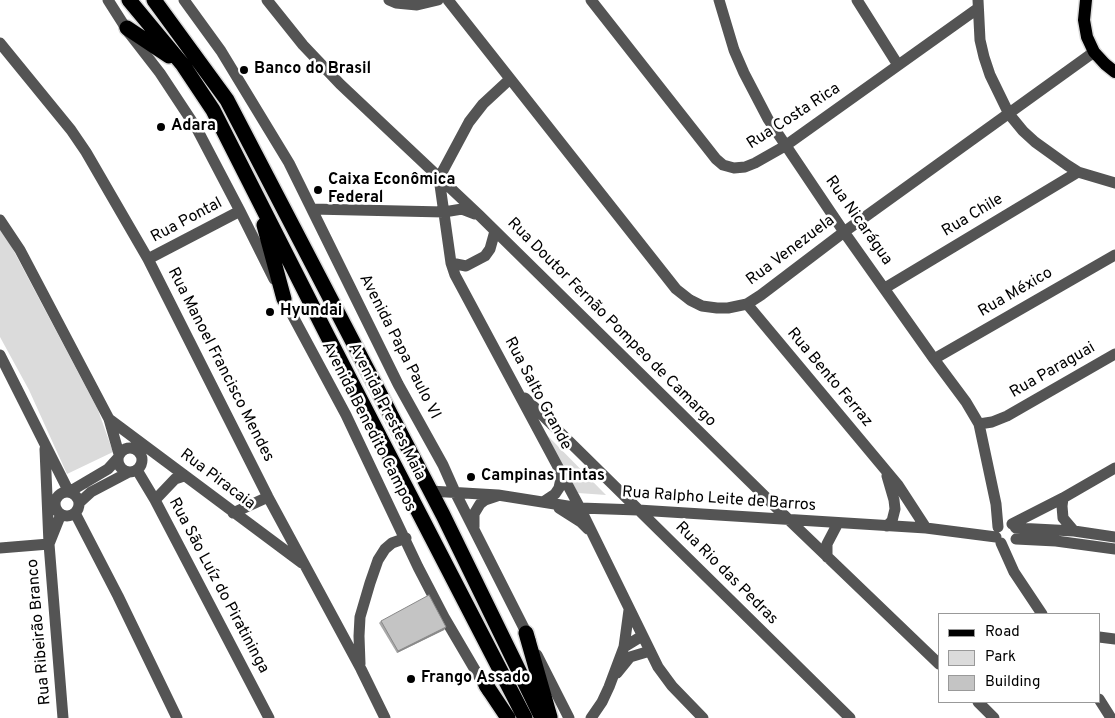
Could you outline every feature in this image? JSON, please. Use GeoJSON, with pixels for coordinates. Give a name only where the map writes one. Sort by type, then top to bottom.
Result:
{"type":"FeatureCollection","features":[{"type":"Feature","properties":{"kind":"highway","name":"Avenida Prestes Maia"},"geometry":{"type":"LineString","coordinates":[[129,0],[182,65],[213,110],[525,718]]}},
{"type":"Feature","properties":{"kind":"highway","name":"Avenida Prestes Maia"},"geometry":{"type":"LineString","coordinates":[[154,0],[227,100],[430,491],[542,718]]}},
{"type":"Feature","properties":{"kind":"highway"},"geometry":{"type":"LineString","coordinates":[[127,28],[182,65]]}},
{"type":"Feature","properties":{"kind":"highway"},"geometry":{"type":"LineString","coordinates":[[256,194],[284,299]]}},
{"type":"Feature","properties":{"kind":"highway"},"geometry":{"type":"LineString","coordinates":[[526,633],[550,718]]}},
{"type":"Feature","properties":{"kind":"highway"},"geometry":{"type":"LineString","coordinates":[[486,686],[508,718]]}},
{"type":"Feature","properties":{"kind":"main road"},"geometry":{"type":"LineString","coordinates":[[1086,0],[1084,20],[1087,37],[1094,52],[1115,72]]}},
{"type":"Feature","properties":{"kind":"street","name":"Avenida Benedito Campos"},"geometry":{"type":"LineString","coordinates":[[108,0],[197,129],[346,415],[444,617],[486,686],[500,718]]}},
{"type":"Feature","properties":{"kind":"street","name":"Avenida Papa Paulo VI"},"geometry":{"type":"LineString","coordinates":[[184,0],[221,51],[289,163],[398,384],[443,465],[569,718]]}},
{"type":"Feature","properties":{"kind":"street","name":"Rua Doutor Fernão Pompeo de Camargo"},"geometry":{"type":"LineString","coordinates":[[267,0],[302,45],[340,84],[479,215],[789,520],[938,663]]}},
{"type":"Feature","properties":{"kind":"street"},"geometry":{"type":"LineString","coordinates":[[389,0],[396,3],[417,5],[438,0]]}},
{"type":"Feature","properties":{"kind":"street","name":"Rua Venezuela"},"geometry":{"type":"LineString","coordinates":[[448,0],[676,289],[690,300],[702,306],[728,308],[747,304],[1094,52]]}},
{"type":"Feature","properties":{"kind":"street","name":"Rua Costa Rica"},"geometry":{"type":"LineString","coordinates":[[591,0],[716,159],[723,165],[734,168],[745,167],[785,146],[898,66],[978,4]]}},
{"type":"Feature","properties":{"kind":"street","name":"Rua Nicarágua"},"geometry":{"type":"LineString","coordinates":[[720,0],[734,50],[768,119],[844,232],[980,424]]}},
{"type":"Feature","properties":{"kind":"street"},"geometry":{"type":"LineString","coordinates":[[857,0],[898,66]]}},
{"type":"Feature","properties":{"kind":"street"},"geometry":{"type":"LineString","coordinates":[[978,4],[984,57],[990,75],[1009,114],[1023,131],[1052,156],[1078,172],[1115,183]]}},
{"type":"Feature","properties":{"kind":"street","name":"Rua Manoel Francisco Mendes"},"geometry":{"type":"LineString","coordinates":[[0,43],[56,110],[81,144],[148,259],[268,497],[361,669],[385,718]]}},
{"type":"Feature","properties":{"kind":"street"},"geometry":{"type":"LineString","coordinates":[[438,178],[469,122],[483,104],[510,79]]}},
{"type":"Feature","properties":{"kind":"street","name":"Rua Chile"},"geometry":{"type":"LineString","coordinates":[[885,288],[1078,172]]}},
{"type":"Feature","properties":{"kind":"street","name":"Rua Salto Grande"},"geometry":{"type":"LineString","coordinates":[[438,178],[451,262],[455,275],[580,508],[658,667],[672,686],[703,718]]}},
{"type":"Feature","properties":{"kind":"street"},"geometry":{"type":"LineString","coordinates":[[312,209],[444,212],[462,209],[479,215]]}},
{"type":"Feature","properties":{"kind":"street","name":"Rua Pontal"},"geometry":{"type":"LineString","coordinates":[[148,259],[240,211]]}},
{"type":"Feature","properties":{"kind":"street"},"geometry":{"type":"LineString","coordinates":[[0,220],[20,250],[109,418],[122,469],[133,471]]}},
{"type":"Feature","properties":{"kind":"street"},"geometry":{"type":"LineString","coordinates":[[451,262],[466,266],[485,256],[490,249],[495,231]]}},
{"type":"Feature","properties":{"kind":"street","name":"Rua México"},"geometry":{"type":"LineString","coordinates":[[934,359],[1115,255]]}},
{"type":"Feature","properties":{"kind":"street","name":"Rua Bento Ferraz"},"geometry":{"type":"LineString","coordinates":[[747,304],[907,496],[926,528]]}},
{"type":"Feature","properties":{"kind":"street","name":"Rua Paraguai"},"geometry":{"type":"LineString","coordinates":[[980,424],[1007,416],[1115,354]]}},
{"type":"Feature","properties":{"kind":"street"},"geometry":{"type":"LineString","coordinates":[[0,355],[69,492],[76,496],[77,508],[177,718]]}},
{"type":"Feature","properties":{"kind":"street","name":"Rua Rio das Pedras"},"geometry":{"type":"LineString","coordinates":[[515,389],[850,718]]}},
{"type":"Feature","properties":{"kind":"street","name":"Rua Piracaia"},"geometry":{"type":"LineString","coordinates":[[109,418],[306,566]]}},
{"type":"Feature","properties":{"kind":"street"},"geometry":{"type":"LineString","coordinates":[[980,424],[996,504],[1006,532],[1014,572],[1041,613]]}},
{"type":"Feature","properties":{"kind":"street","name":"Rua Ribeirão Branco"},"geometry":{"type":"LineString","coordinates":[[45,444],[49,544],[63,718]]}},
{"type":"Feature","properties":{"kind":"street"},"geometry":{"type":"LineString","coordinates":[[125,448],[133,448],[140,452],[142,456],[142,464],[133,471],[91,492],[68,516],[60,514],[56,508],[56,500],[61,494],[69,492],[108,469],[125,448]]}},
{"type":"Feature","properties":{"kind":"street"},"geometry":{"type":"LineString","coordinates":[[1006,532],[1115,468]]}},
{"type":"Feature","properties":{"kind":"street","name":"Rua São Luíz do Piratininga"},"geometry":{"type":"LineString","coordinates":[[133,471],[155,500],[269,718]]}},
{"type":"Feature","properties":{"kind":"street","name":"Rua Bento Ferraz"},"geometry":{"type":"LineString","coordinates":[[886,472],[895,509],[892,521],[887,526]]}},
{"type":"Feature","properties":{"kind":"street"},"geometry":{"type":"LineString","coordinates":[[543,502],[555,494],[559,488],[562,474]]}},
{"type":"Feature","properties":{"kind":"street"},"geometry":{"type":"LineString","coordinates":[[155,500],[175,479],[184,476]]}},
{"type":"Feature","properties":{"kind":"street","name":"Rua Ralpho Leite de Barros"},"geometry":{"type":"LineString","coordinates":[[430,491],[498,495],[580,508],[926,528],[977,534],[1006,532],[1016,528],[1056,536]]}},
{"type":"Feature","properties":{"kind":"street"},"geometry":{"type":"LineString","coordinates":[[475,531],[473,524],[476,510],[485,500],[498,495]]}},
{"type":"Feature","properties":{"kind":"street"},"geometry":{"type":"LineString","coordinates":[[233,513],[268,497]]}},
{"type":"Feature","properties":{"kind":"street"},"geometry":{"type":"LineString","coordinates":[[1063,498],[1064,518],[1074,531]]}},
{"type":"Feature","properties":{"kind":"street"},"geometry":{"type":"LineString","coordinates":[[543,502],[569,514],[592,532]]}},
{"type":"Feature","properties":{"kind":"street","name":"Rua Ribeirão Branco"},"geometry":{"type":"LineString","coordinates":[[49,544],[60,514]]}},
{"type":"Feature","properties":{"kind":"street"},"geometry":{"type":"LineString","coordinates":[[827,557],[827,544],[838,523]]}},
{"type":"Feature","properties":{"kind":"street"},"geometry":{"type":"LineString","coordinates":[[1056,536],[1074,531],[1115,537]]}},
{"type":"Feature","properties":{"kind":"street"},"geometry":{"type":"LineString","coordinates":[[1056,536],[1115,549]]}},
{"type":"Feature","properties":{"kind":"street"},"geometry":{"type":"LineString","coordinates":[[361,669],[360,617],[367,590],[378,560],[385,549],[392,543],[406,538]]}},
{"type":"Feature","properties":{"kind":"street"},"geometry":{"type":"LineString","coordinates":[[0,548],[49,544]]}},
{"type":"Feature","properties":{"kind":"street"},"geometry":{"type":"LineString","coordinates":[[592,718],[612,680],[624,647],[629,610]]}},
{"type":"Feature","properties":{"kind":"street"},"geometry":{"type":"LineString","coordinates":[[624,647],[642,636]]}},
{"type":"Feature","properties":{"kind":"street"},"geometry":{"type":"LineString","coordinates":[[1100,637],[1115,639]]}},
{"type":"Feature","properties":{"kind":"street"},"geometry":{"type":"LineString","coordinates":[[612,680],[630,657],[650,651]]}},
{"type":"Feature","properties":{"kind":"street"},"geometry":{"type":"LineString","coordinates":[[1100,700],[1112,718]]}},
{"type":"Feature","properties":{"kind":"street"},"geometry":{"type":"LineString","coordinates":[[979,703],[991,717]]}},
{"type":"Feature","properties":{"kind":"green space"},"geometry":{"type":"Polygon","coordinates":[[[0,228],[98,410],[113,452],[67,474],[29,390],[0,337],[0,228]]]}},
{"type":"Feature","properties":{"kind":"green space"},"geometry":{"type":"Polygon","coordinates":[[[543,431],[606,495],[578,493],[543,431]]]}},
{"type":"Feature","properties":{"kind":"building"},"geometry":{"type":"Polygon","coordinates":[[[429,595],[446,627],[398,651],[381,621],[429,595]]]}},
{"type":"Feature","properties":{"kind":"place","name":"Banco do Brasil"},"geometry":{"type":"Point","coordinates":[244,70]}},
{"type":"Feature","properties":{"kind":"place","name":"Adara"},"geometry":{"type":"Point","coordinates":[161,127]}},
{"type":"Feature","properties":{"kind":"place","name":"Caixa Econômica Federal"},"geometry":{"type":"Point","coordinates":[318,190]}},
{"type":"Feature","properties":{"kind":"place","name":"Hyundai"},"geometry":{"type":"Point","coordinates":[270,312]}},
{"type":"Feature","properties":{"kind":"place","name":"Campinas Tintas"},"geometry":{"type":"Point","coordinates":[471,477]}},
{"type":"Feature","properties":{"kind":"place","name":"Frango Assado"},"geometry":{"type":"Point","coordinates":[411,679]}}]}
